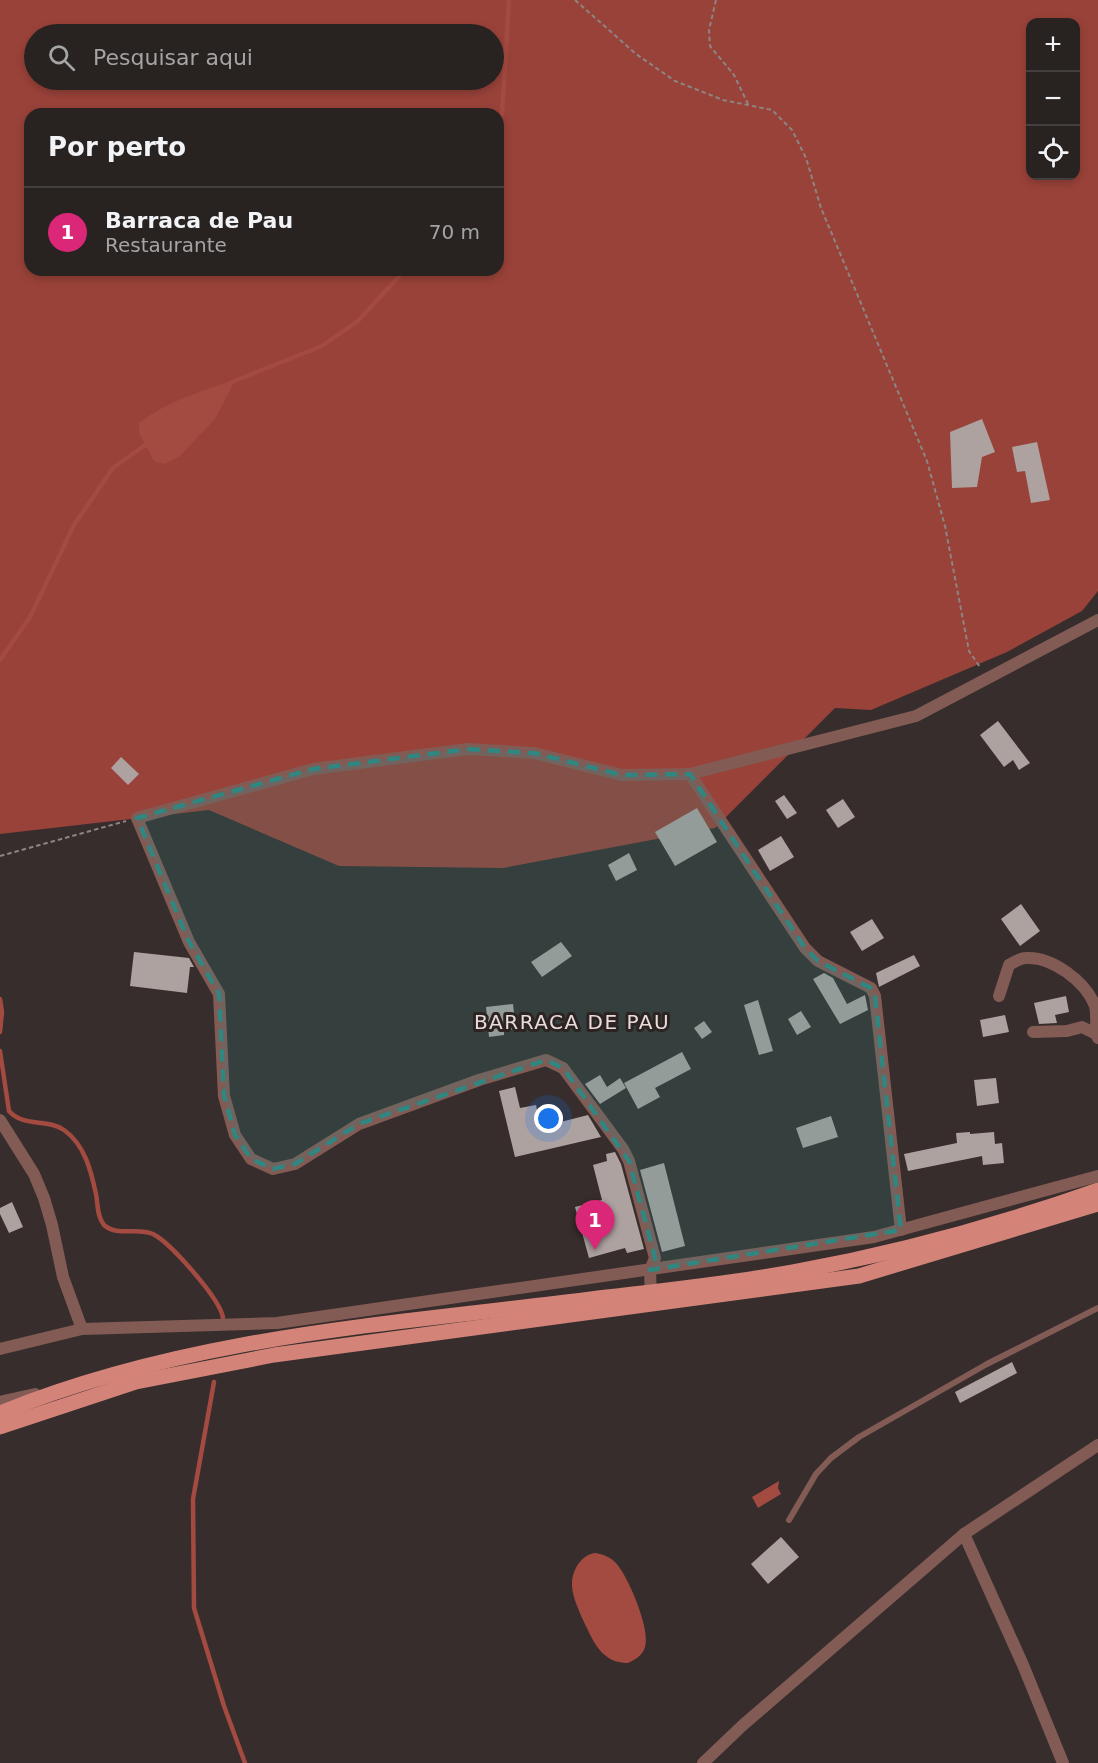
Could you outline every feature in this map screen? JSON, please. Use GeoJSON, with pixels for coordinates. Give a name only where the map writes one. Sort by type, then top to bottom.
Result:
{"type":"FeatureCollection","features":[{"type":"Feature","properties":{"kind":"main road"},"geometry":{"type":"LineString","coordinates":[[0,1427],[136,1382],[274,1355],[651,1298],[864,1258],[1042,1210],[1098,1190]]}},
{"type":"Feature","properties":{"kind":"main road"},"geometry":{"type":"LineString","coordinates":[[0,1413],[108,1374],[205,1351],[277,1338],[859,1276],[1098,1204]]}},
{"type":"Feature","properties":{"kind":"street"},"geometry":{"type":"LineString","coordinates":[[651,1298],[650,1270],[655,1258],[630,1161],[563,1068],[546,1060],[479,1080],[359,1124],[295,1164],[273,1169],[251,1159],[235,1135],[224,1096],[219,994],[189,942],[152,858],[138,818],[313,769],[468,749],[534,753],[622,775],[690,774],[916,716],[1098,620]]}},
{"type":"Feature","properties":{"kind":"street"},"geometry":{"type":"LineString","coordinates":[[690,774],[805,948],[818,961],[871,988],[875,996],[902,1230]]}},
{"type":"Feature","properties":{"kind":"street"},"geometry":{"type":"LineString","coordinates":[[999,996],[1009,965],[1026,958],[1064,969],[1077,980],[1096,1008],[1097,1036]]}},
{"type":"Feature","properties":{"kind":"street"},"geometry":{"type":"LineString","coordinates":[[1033,1032],[1067,1031],[1082,1027],[1097,1036]]}},
{"type":"Feature","properties":{"kind":"street"},"geometry":{"type":"LineString","coordinates":[[0,1120],[34,1174],[44,1198],[63,1277],[82,1329]]}},
{"type":"Feature","properties":{"kind":"street"},"geometry":{"type":"LineString","coordinates":[[0,1349],[82,1329],[277,1323],[874,1237],[1098,1176]]}},
{"type":"Feature","properties":{"kind":"street"},"geometry":{"type":"LineString","coordinates":[[0,1402],[71,1386]]}},
{"type":"Feature","properties":{"kind":"street"},"geometry":{"type":"LineString","coordinates":[[703,1763],[743,1725],[964,1534],[1098,1445]]}},
{"type":"Feature","properties":{"kind":"street"},"geometry":{"type":"LineString","coordinates":[[964,1534],[1064,1763]]}},
{"type":"Feature","properties":{"kind":"lane"},"geometry":{"type":"LineString","coordinates":[[789,1520],[816,1474],[831,1458],[859,1437],[987,1364],[1098,1308]]}},
{"type":"Feature","properties":{"kind":"path"},"geometry":{"type":"LineString","coordinates":[[574,0],[636,54],[675,81],[723,100],[772,110],[792,130],[806,158],[821,208],[927,461],[945,526],[969,651],[988,678]]}},
{"type":"Feature","properties":{"kind":"path"},"geometry":{"type":"LineString","coordinates":[[716,0],[709,30],[710,46],[734,75],[749,105]]}},
{"type":"Feature","properties":{"kind":"path"},"geometry":{"type":"LineString","coordinates":[[0,856],[138,818]]}},
{"type":"Feature","properties":{"kind":"highlighted area"},"geometry":{"type":"Polygon","coordinates":[[[468,749],[534,753],[622,775],[690,774],[805,948],[818,961],[871,988],[875,996],[901,1230],[650,1270],[655,1258],[629,1161],[563,1068],[546,1060],[359,1124],[295,1164],[273,1169],[251,1159],[235,1135],[224,1096],[219,994],[189,942],[137,818],[313,769],[468,749]]]}},
{"type":"Feature","properties":{"kind":"shaded area"},"geometry":{"type":"Polygon","coordinates":[[[0,0],[1098,0],[1098,591],[1082,611],[1007,652],[871,710],[835,708],[715,828],[503,868],[339,866],[209,810],[0,834],[0,0]]]}},
{"type":"Feature","properties":{"kind":"shaded area"},"geometry":{"type":"Polygon","coordinates":[[[236,379],[215,419],[179,457],[164,464],[154,461],[139,433],[139,423],[173,403],[236,379]]]}},
{"type":"Feature","properties":{"kind":"shaded area"},"geometry":{"type":"Polygon","coordinates":[[[779,1481],[778,1488],[781,1494],[758,1508],[752,1497],[779,1481]]]}},
{"type":"Feature","properties":{"kind":"shaded area"},"geometry":{"type":"Polygon","coordinates":[[[595,1553],[604,1555],[616,1563],[632,1591],[642,1616],[645,1647],[638,1657],[628,1663],[611,1659],[602,1653],[588,1630],[575,1599],[572,1584],[575,1570],[584,1557],[595,1553]]]}},
{"type":"Feature","properties":{"kind":"building"},"geometry":{"type":"Polygon","coordinates":[[[982,419],[995,452],[982,457],[977,487],[952,488],[950,432],[982,419]]]}},
{"type":"Feature","properties":{"kind":"building"},"geometry":{"type":"Polygon","coordinates":[[[1037,442],[1050,500],[1031,503],[1025,471],[1017,472],[1012,447],[1037,442]]]}},
{"type":"Feature","properties":{"kind":"building"},"geometry":{"type":"Polygon","coordinates":[[[998,721],[1030,763],[1019,770],[1013,760],[1004,767],[980,735],[998,721]]]}},
{"type":"Feature","properties":{"kind":"building"},"geometry":{"type":"Polygon","coordinates":[[[121,757],[139,774],[128,785],[111,768],[121,757]]]}},
{"type":"Feature","properties":{"kind":"building"},"geometry":{"type":"Polygon","coordinates":[[[784,795],[797,813],[787,819],[775,801],[784,795]]]}},
{"type":"Feature","properties":{"kind":"building"},"geometry":{"type":"Polygon","coordinates":[[[843,799],[855,817],[838,828],[826,810],[843,799]]]}},
{"type":"Feature","properties":{"kind":"building"},"geometry":{"type":"Polygon","coordinates":[[[697,808],[717,842],[675,866],[655,832],[697,808]]]}},
{"type":"Feature","properties":{"kind":"building"},"geometry":{"type":"Polygon","coordinates":[[[781,836],[794,857],[770,871],[758,850],[781,836]]]}},
{"type":"Feature","properties":{"kind":"building"},"geometry":{"type":"Polygon","coordinates":[[[629,853],[637,870],[616,881],[608,865],[629,853]]]}},
{"type":"Feature","properties":{"kind":"building"},"geometry":{"type":"Polygon","coordinates":[[[1021,904],[1040,931],[1020,946],[1001,919],[1021,904]]]}},
{"type":"Feature","properties":{"kind":"building"},"geometry":{"type":"Polygon","coordinates":[[[872,919],[884,938],[862,951],[850,932],[872,919]]]}},
{"type":"Feature","properties":{"kind":"building"},"geometry":{"type":"Polygon","coordinates":[[[561,942],[572,956],[542,977],[531,962],[561,942]]]}},
{"type":"Feature","properties":{"kind":"building"},"geometry":{"type":"Polygon","coordinates":[[[134,952],[189,958],[194,967],[190,967],[187,993],[130,986],[134,952]]]}},
{"type":"Feature","properties":{"kind":"building"},"geometry":{"type":"Polygon","coordinates":[[[914,955],[920,966],[879,987],[876,973],[914,955]]]}},
{"type":"Feature","properties":{"kind":"building"},"geometry":{"type":"Polygon","coordinates":[[[824,973],[833,978],[847,1004],[865,995],[868,1010],[840,1024],[813,979],[824,973]]]}},
{"type":"Feature","properties":{"kind":"building"},"geometry":{"type":"Polygon","coordinates":[[[1066,996],[1069,1012],[1055,1015],[1057,1023],[1039,1024],[1034,1003],[1066,996]]]}},
{"type":"Feature","properties":{"kind":"building"},"geometry":{"type":"Polygon","coordinates":[[[758,1000],[773,1051],[759,1055],[744,1005],[758,1000]]]}},
{"type":"Feature","properties":{"kind":"building"},"geometry":{"type":"Polygon","coordinates":[[[513,1004],[516,1029],[504,1031],[504,1035],[489,1037],[486,1007],[513,1004]]]}},
{"type":"Feature","properties":{"kind":"building"},"geometry":{"type":"Polygon","coordinates":[[[801,1011],[811,1027],[797,1035],[788,1019],[801,1011]]]}},
{"type":"Feature","properties":{"kind":"building"},"geometry":{"type":"Polygon","coordinates":[[[1005,1015],[1009,1032],[983,1037],[980,1020],[1005,1015]]]}},
{"type":"Feature","properties":{"kind":"building"},"geometry":{"type":"Polygon","coordinates":[[[704,1021],[712,1032],[702,1039],[694,1028],[704,1021]]]}},
{"type":"Feature","properties":{"kind":"building"},"geometry":{"type":"Polygon","coordinates":[[[682,1052],[691,1069],[655,1088],[660,1097],[638,1109],[624,1083],[682,1052]]]}},
{"type":"Feature","properties":{"kind":"building"},"geometry":{"type":"Polygon","coordinates":[[[600,1075],[607,1087],[620,1078],[626,1088],[600,1104],[585,1084],[600,1075]]]}},
{"type":"Feature","properties":{"kind":"building"},"geometry":{"type":"Polygon","coordinates":[[[996,1078],[999,1103],[977,1106],[974,1080],[996,1078]]]}},
{"type":"Feature","properties":{"kind":"building"},"geometry":{"type":"Polygon","coordinates":[[[515,1087],[520,1108],[536,1105],[541,1127],[588,1115],[601,1137],[515,1157],[499,1091],[515,1087]]]}},
{"type":"Feature","properties":{"kind":"building"},"geometry":{"type":"Polygon","coordinates":[[[831,1116],[838,1137],[803,1148],[796,1128],[831,1116]]]}},
{"type":"Feature","properties":{"kind":"building"},"geometry":{"type":"Polygon","coordinates":[[[970,1132],[970,1134],[994,1132],[995,1144],[1002,1143],[1004,1163],[983,1165],[982,1156],[908,1171],[904,1154],[957,1143],[956,1133],[970,1132]]]}},
{"type":"Feature","properties":{"kind":"building"},"geometry":{"type":"Polygon","coordinates":[[[615,1152],[621,1164],[644,1249],[627,1253],[625,1248],[589,1258],[575,1207],[602,1200],[593,1165],[607,1161],[606,1154],[615,1152]]]}},
{"type":"Feature","properties":{"kind":"building"},"geometry":{"type":"Polygon","coordinates":[[[664,1163],[685,1246],[662,1252],[640,1170],[664,1163]]]}},
{"type":"Feature","properties":{"kind":"building"},"geometry":{"type":"Polygon","coordinates":[[[12,1202],[23,1227],[9,1233],[0,1214],[0,1208],[12,1202]]]}},
{"type":"Feature","properties":{"kind":"building"},"geometry":{"type":"Polygon","coordinates":[[[1012,1362],[1017,1373],[960,1403],[955,1392],[1012,1362]]]}},
{"type":"Feature","properties":{"kind":"building"},"geometry":{"type":"Polygon","coordinates":[[[781,1537],[799,1557],[768,1584],[751,1564],[781,1537]]]}},
{"type":"Feature","properties":{"kind":"waterway"},"geometry":{"type":"LineString","coordinates":[[504,81],[509,0]]}},
{"type":"Feature","properties":{"kind":"waterway"},"geometry":{"type":"LineString","coordinates":[[502,108],[503,90]]}},
{"type":"Feature","properties":{"kind":"waterway"},"geometry":{"type":"LineString","coordinates":[[232,382],[322,346],[358,321],[399,276]]}},
{"type":"Feature","properties":{"kind":"waterway"},"geometry":{"type":"LineString","coordinates":[[0,660],[30,617],[74,525],[113,468],[148,443]]}},
{"type":"Feature","properties":{"kind":"waterway"},"geometry":{"type":"LineString","coordinates":[[0,999],[2,1012],[0,1032]]}},
{"type":"Feature","properties":{"kind":"waterway"},"geometry":{"type":"LineString","coordinates":[[0,1051],[9,1111],[22,1119],[57,1126],[77,1143],[89,1168],[99,1214],[104,1225],[109,1229],[121,1231],[147,1232],[161,1239],[182,1259],[214,1298],[223,1318]]}},
{"type":"Feature","properties":{"kind":"waterway"},"geometry":{"type":"LineString","coordinates":[[214,1382],[193,1499],[194,1608],[224,1706],[245,1763]]}},
{"type":"Feature","properties":{"kind":"place","name":"Barraca de Pau"},"geometry":{"type":"Point","coordinates":[595,1250]}},
{"type":"Feature","properties":{"kind":"district","name":"BARRACA DE PAU"},"geometry":{"type":"Point","coordinates":[572,1022]}}]}
